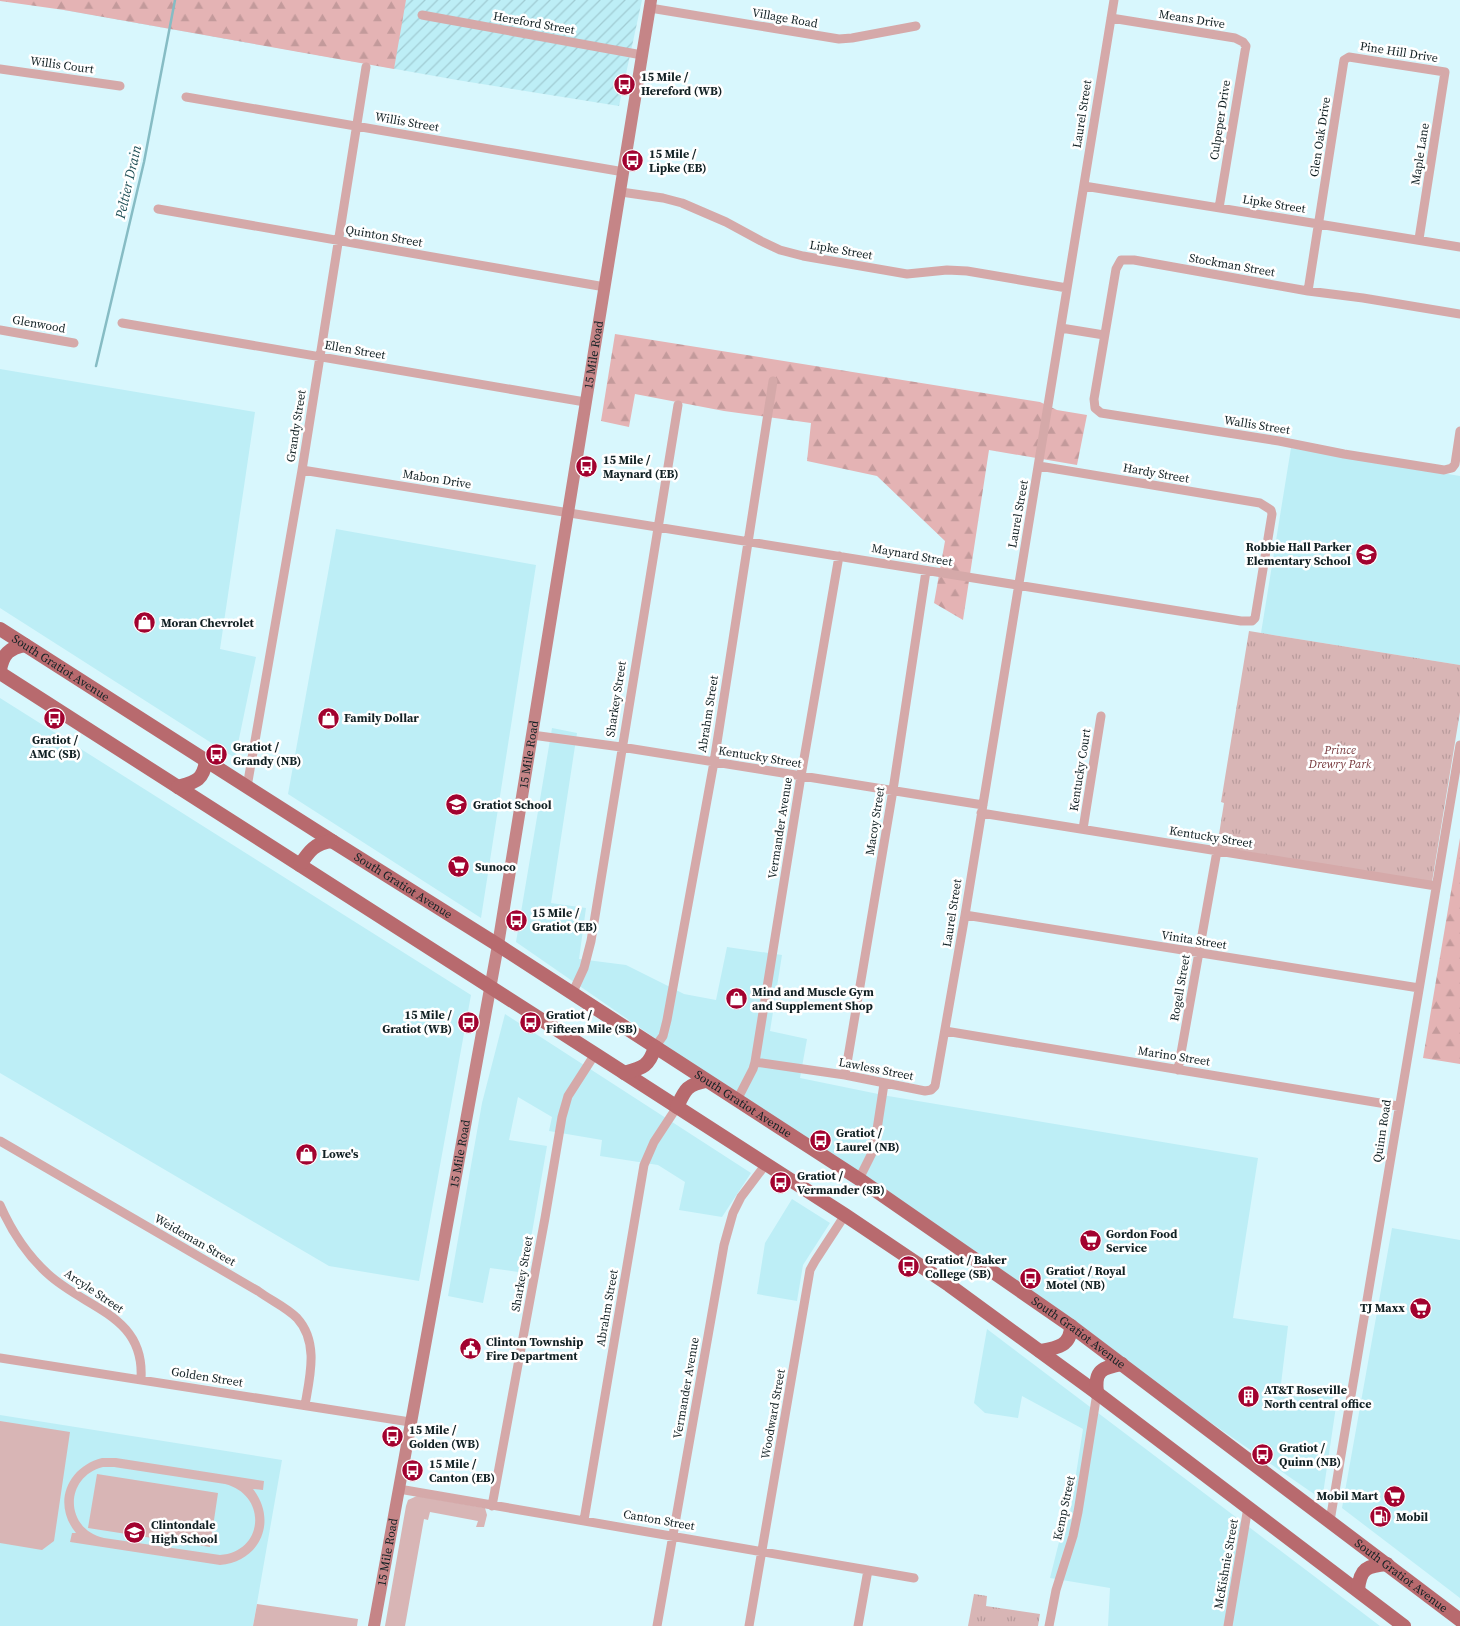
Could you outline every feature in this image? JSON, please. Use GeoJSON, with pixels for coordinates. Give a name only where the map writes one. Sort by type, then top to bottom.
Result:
{"type":"FeatureCollection","features":[{"type":"Feature","properties":{"kind":"main road","name":"15 Mile Road"},"geometry":{"type":"LineString","coordinates":[[374,1626],[498,945],[650,4]]}},
{"type":"Feature","properties":{"kind":"main road","name":"South Gratiot Avenue"},"geometry":{"type":"LineString","coordinates":[[0,629],[498,945],[859,1179],[1071,1326],[1460,1620]]}},
{"type":"Feature","properties":{"kind":"main road"},"geometry":{"type":"LineString","coordinates":[[25,645],[14,647],[8,651],[3,658],[0,672],[596,1054],[845,1215],[949,1285],[1098,1393],[1404,1626]]}},
{"type":"Feature","properties":{"kind":"main road"},"geometry":{"type":"LineString","coordinates":[[178,787],[198,779],[202,775],[206,761]]}},
{"type":"Feature","properties":{"kind":"main road"},"geometry":{"type":"LineString","coordinates":[[300,865],[311,849],[317,845],[332,841]]}},
{"type":"Feature","properties":{"kind":"main road"},"geometry":{"type":"LineString","coordinates":[[624,1073],[646,1065],[650,1061],[655,1047]]}},
{"type":"Feature","properties":{"kind":"main road"},"geometry":{"type":"LineString","coordinates":[[677,1108],[688,1087],[695,1083],[706,1081]]}},
{"type":"Feature","properties":{"kind":"main road"},"geometry":{"type":"LineString","coordinates":[[1040,1351],[1053,1349],[1066,1342],[1071,1333],[1071,1326]]}},
{"type":"Feature","properties":{"kind":"main road"},"geometry":{"type":"LineString","coordinates":[[1098,1393],[1096,1383],[1097,1376],[1101,1371],[1107,1367],[1122,1364]]}},
{"type":"Feature","properties":{"kind":"main road"},"geometry":{"type":"LineString","coordinates":[[1358,1590],[1358,1581],[1366,1568],[1387,1564]]}},
{"type":"Feature","properties":{"kind":"street","name":"Laurel Street"},"geometry":{"type":"LineString","coordinates":[[945,1031],[1114,0]]}},
{"type":"Feature","properties":{"kind":"street","name":"Village Road"},"geometry":{"type":"LineString","coordinates":[[650,4],[839,39],[916,26]]}},
{"type":"Feature","properties":{"kind":"street","name":"Hereford Street"},"geometry":{"type":"LineString","coordinates":[[422,15],[642,55]]}},
{"type":"Feature","properties":{"kind":"street","name":"Means Drive"},"geometry":{"type":"LineString","coordinates":[[1111,18],[1240,39]]}},
{"type":"Feature","properties":{"kind":"street","name":"Culpeper Drive"},"geometry":{"type":"LineString","coordinates":[[1219,208],[1246,46],[1240,39]]}},
{"type":"Feature","properties":{"kind":"street","name":"Pine Hill Drive"},"geometry":{"type":"LineString","coordinates":[[1349,57],[1445,72]]}},
{"type":"Feature","properties":{"kind":"street","name":"Glen Oak Drive"},"geometry":{"type":"LineString","coordinates":[[1319,224],[1344,60],[1349,57]]}},
{"type":"Feature","properties":{"kind":"street","name":"Grandy Street"},"geometry":{"type":"LineString","coordinates":[[247,787],[302,470],[366,67]]}},
{"type":"Feature","properties":{"kind":"street","name":"Willis Court"},"geometry":{"type":"LineString","coordinates":[[0,69],[120,86]]}},
{"type":"Feature","properties":{"kind":"street","name":"Maple Lane"},"geometry":{"type":"LineString","coordinates":[[1419,239],[1445,72]]}},
{"type":"Feature","properties":{"kind":"street","name":"Willis Street"},"geometry":{"type":"LineString","coordinates":[[186,97],[624,172]]}},
{"type":"Feature","properties":{"kind":"street","name":"Lipke Street"},"geometry":{"type":"LineString","coordinates":[[1084,186],[1460,246]]}},
{"type":"Feature","properties":{"kind":"street","name":"Lipke Street"},"geometry":{"type":"LineString","coordinates":[[621,192],[663,198],[682,203],[726,222],[780,250],[804,256],[906,274],[947,270],[967,271],[1067,288]]}},
{"type":"Feature","properties":{"kind":"street","name":"Quinton Street"},"geometry":{"type":"LineString","coordinates":[[158,209],[605,287]]}},
{"type":"Feature","properties":{"kind":"street"},"geometry":{"type":"LineString","coordinates":[[1308,292],[1319,224]]}},
{"type":"Feature","properties":{"kind":"street","name":"Stockman Street"},"geometry":{"type":"LineString","coordinates":[[1104,335],[1116,269],[1121,260],[1134,260],[1252,280],[1308,292],[1363,298],[1460,314]]}},
{"type":"Feature","properties":{"kind":"street","name":"Ellen Street"},"geometry":{"type":"LineString","coordinates":[[122,323],[585,402]]}},
{"type":"Feature","properties":{"kind":"street"},"geometry":{"type":"LineString","coordinates":[[1060,328],[1104,335]]}},
{"type":"Feature","properties":{"kind":"street","name":"Glenwood"},"geometry":{"type":"LineString","coordinates":[[0,330],[74,342]]}},
{"type":"Feature","properties":{"kind":"street","name":"Wallis Street"},"geometry":{"type":"LineString","coordinates":[[1104,335],[1094,399],[1095,408],[1102,413],[1444,470],[1452,468],[1455,464],[1460,431]]}},
{"type":"Feature","properties":{"kind":"street","name":"Abrahm Street"},"geometry":{"type":"LineString","coordinates":[[655,1047],[662,1036],[667,1020],[714,762],[772,382]]}},
{"type":"Feature","properties":{"kind":"street","name":"Sharkey Street"},"geometry":{"type":"LineString","coordinates":[[572,994],[588,956],[678,405]]}},
{"type":"Feature","properties":{"kind":"street","name":"Hardy Street"},"geometry":{"type":"LineString","coordinates":[[1039,466],[1260,503],[1268,507],[1272,514],[1257,612],[1252,621]]}},
{"type":"Feature","properties":{"kind":"street","name":"Mabon Drive"},"geometry":{"type":"LineString","coordinates":[[302,470],[568,512]]}},
{"type":"Feature","properties":{"kind":"street","name":"Maynard Street"},"geometry":{"type":"LineString","coordinates":[[568,512],[926,571],[1019,584],[1241,621],[1252,621]]}},
{"type":"Feature","properties":{"kind":"street","name":"Vermander Avenue"},"geometry":{"type":"LineString","coordinates":[[737,1100],[755,1062],[839,556]]}},
{"type":"Feature","properties":{"kind":"street","name":"Macoy Street"},"geometry":{"type":"LineString","coordinates":[[845,1075],[893,790],[926,571]]}},
{"type":"Feature","properties":{"kind":"street","name":"Kentucky Court"},"geometry":{"type":"LineString","coordinates":[[1083,829],[1101,716]]}},
{"type":"Feature","properties":{"kind":"street","name":"Kentucky Street"},"geometry":{"type":"LineString","coordinates":[[532,735],[621,747],[893,790],[1083,829],[1436,886]]}},
{"type":"Feature","properties":{"kind":"street","name":"Quinn Road"},"geometry":{"type":"LineString","coordinates":[[1330,1521],[1398,1106],[1460,745]]}},
{"type":"Feature","properties":{"kind":"street","name":"Rogell Street"},"geometry":{"type":"LineString","coordinates":[[1178,1070],[1216,851]]}},
{"type":"Feature","properties":{"kind":"street","name":"Vinita Street"},"geometry":{"type":"LineString","coordinates":[[965,915],[1419,988]]}},
{"type":"Feature","properties":{"kind":"street","name":"Lawless Street"},"geometry":{"type":"LineString","coordinates":[[755,1062],[845,1075],[925,1091],[931,1090],[935,1086],[945,1031]]}},
{"type":"Feature","properties":{"kind":"street","name":"Marino Street"},"geometry":{"type":"LineString","coordinates":[[945,1031],[1398,1106]]}},
{"type":"Feature","properties":{"kind":"street","name":"Sharkey Street"},"geometry":{"type":"LineString","coordinates":[[492,1506],[562,1117],[568,1096],[596,1054]]}},
{"type":"Feature","properties":{"kind":"street"},"geometry":{"type":"LineString","coordinates":[[859,1179],[874,1149],[884,1084]]}},
{"type":"Feature","properties":{"kind":"street","name":"Abrahm Street"},"geometry":{"type":"LineString","coordinates":[[584,1520],[644,1165],[654,1142],[677,1108]]}},
{"type":"Feature","properties":{"kind":"street","name":"Weideman Street"},"geometry":{"type":"LineString","coordinates":[[0,1141],[258,1291],[297,1318],[310,1343],[312,1357],[305,1405]]}},
{"type":"Feature","properties":{"kind":"street","name":"Vermander Avenue"},"geometry":{"type":"LineString","coordinates":[[657,1626],[724,1246],[733,1212],[766,1164]]}},
{"type":"Feature","properties":{"kind":"street","name":"Arcyle Street"},"geometry":{"type":"LineString","coordinates":[[0,1205],[17,1237],[47,1273],[71,1292],[120,1322],[129,1332],[137,1345],[141,1379]]}},
{"type":"Feature","properties":{"kind":"street","name":"Woodward Street"},"geometry":{"type":"LineString","coordinates":[[749,1626],[810,1270],[845,1215]]}},
{"type":"Feature","properties":{"kind":"street","name":"Golden Street"},"geometry":{"type":"LineString","coordinates":[[0,1358],[410,1422]]}},
{"type":"Feature","properties":{"kind":"street","name":"Kemp Street"},"geometry":{"type":"LineString","coordinates":[[1049,1626],[1056,1590],[1073,1536],[1098,1393]]}},
{"type":"Feature","properties":{"kind":"street","name":"Canton Street"},"geometry":{"type":"LineString","coordinates":[[399,1489],[914,1578]]}},
{"type":"Feature","properties":{"kind":"street","name":"McKishnie Street"},"geometry":{"type":"LineString","coordinates":[[1228,1626],[1248,1507]]}},
{"type":"Feature","properties":{"kind":"street"},"geometry":{"type":"LineString","coordinates":[[858,1626],[868,1570]]}},
{"type":"Feature","properties":{"kind":"shaded area"},"geometry":{"type":"Polygon","coordinates":[[[66,0],[642,0],[619,106],[457,80],[64,10],[66,0]]]}},
{"type":"Feature","properties":{"kind":"shaded area"},"geometry":{"type":"Polygon","coordinates":[[[0,369],[255,412],[220,649],[256,657],[235,758],[0,608],[0,369]]]}},
{"type":"Feature","properties":{"kind":"shaded area","name":"Robbie Hall Parker Elementary School"},"geometry":{"type":"Polygon","coordinates":[[[1291,448],[1460,476],[1460,665],[1261,633],[1291,448]]]}},
{"type":"Feature","properties":{"kind":"shaded area"},"geometry":{"type":"Polygon","coordinates":[[[336,529],[536,565],[481,918],[288,794],[336,529]]]}},
{"type":"Feature","properties":{"kind":"shaded area"},"geometry":{"type":"Polygon","coordinates":[[[0,698],[471,995],[419,1281],[329,1266],[0,1073],[0,698]]]}},
{"type":"Feature","properties":{"kind":"shaded area"},"geometry":{"type":"Polygon","coordinates":[[[552,728],[577,733],[551,903],[586,908],[579,959],[626,965],[684,994],[716,1000],[727,947],[782,955],[770,1031],[807,1039],[800,1078],[888,1096],[1258,1158],[1233,1318],[1288,1326],[1281,1384],[1338,1393],[1323,1494],[1314,1494],[516,942],[552,728]]]}},
{"type":"Feature","properties":{"kind":"shaded area"},"geometry":{"type":"Polygon","coordinates":[[[505,1014],[751,1173],[722,1217],[679,1210],[685,1182],[658,1165],[600,1156],[602,1140],[549,1131],[552,1117],[518,1097],[509,1140],[547,1146],[525,1273],[490,1268],[483,1303],[448,1296],[482,1103],[505,1014]]]}},
{"type":"Feature","properties":{"kind":"shaded area"},"geometry":{"type":"Polygon","coordinates":[[[792,1199],[830,1223],[803,1265],[797,1301],[757,1294],[765,1243],[792,1199]]]}},
{"type":"Feature","properties":{"kind":"shaded area"},"geometry":{"type":"Polygon","coordinates":[[[1392,1228],[1460,1240],[1460,1598],[1342,1508],[1392,1228]]]}},
{"type":"Feature","properties":{"kind":"shaded area"},"geometry":{"type":"Polygon","coordinates":[[[987,1329],[1380,1626],[1108,1626],[1110,1588],[1050,1578],[1061,1534],[1070,1513],[1083,1429],[1022,1396],[1018,1418],[985,1413],[974,1403],[987,1329]]]}},
{"type":"Feature","properties":{"kind":"shaded area","name":"Clintondale High School"},"geometry":{"type":"Polygon","coordinates":[[[0,1415],[282,1460],[253,1626],[0,1626],[0,1415]]]}},
{"type":"Feature","properties":{"kind":"green space"},"geometry":{"type":"Polygon","coordinates":[[[0,0],[406,0],[394,69],[0,0]]]}},
{"type":"Feature","properties":{"kind":"green space"},"geometry":{"type":"Polygon","coordinates":[[[615,334],[1040,402],[1057,410],[1087,415],[1077,465],[989,450],[963,620],[934,603],[945,541],[877,476],[807,461],[811,423],[724,411],[635,394],[629,427],[601,421],[615,334]]]}},
{"type":"Feature","properties":{"kind":"green space","name":"Prince Drewry Park"},"geometry":{"type":"Polygon","coordinates":[[[1249,631],[1460,665],[1460,712],[1432,882],[1217,847],[1224,803],[1221,802],[1249,631]]]}},
{"type":"Feature","properties":{"kind":"green space"},"geometry":{"type":"Polygon","coordinates":[[[1460,838],[1460,1064],[1423,1058],[1460,838]]]}},
{"type":"Feature","properties":{"kind":"green space"},"geometry":{"type":"Polygon","coordinates":[[[0,1421],[70,1432],[54,1541],[42,1550],[0,1543],[0,1421]]]}},
{"type":"Feature","properties":{"kind":"green space"},"geometry":{"type":"Polygon","coordinates":[[[102,1458],[116,1458],[264,1481],[263,1490],[253,1489],[260,1501],[264,1514],[261,1538],[255,1548],[246,1556],[234,1562],[220,1565],[70,1542],[72,1533],[76,1533],[69,1522],[64,1499],[72,1478],[80,1469],[102,1458]],[[103,1467],[90,1473],[81,1481],[76,1491],[74,1503],[76,1514],[81,1525],[91,1533],[104,1538],[220,1555],[235,1552],[245,1544],[252,1534],[255,1522],[254,1511],[249,1499],[239,1490],[225,1484],[114,1467],[103,1467]]]}},
{"type":"Feature","properties":{"kind":"green space"},"geometry":{"type":"Polygon","coordinates":[[[97,1474],[218,1493],[210,1547],[88,1528],[97,1474]]]}},
{"type":"Feature","properties":{"kind":"green space"},"geometry":{"type":"Polygon","coordinates":[[[417,1496],[485,1508],[487,1515],[484,1527],[476,1527],[478,1521],[430,1512],[428,1520],[424,1519],[405,1626],[385,1626],[406,1506],[408,1500],[417,1496]]]}},
{"type":"Feature","properties":{"kind":"green space"},"geometry":{"type":"Polygon","coordinates":[[[974,1594],[987,1596],[986,1606],[1040,1614],[1038,1626],[968,1626],[974,1594]]]}},
{"type":"Feature","properties":{"kind":"green space"},"geometry":{"type":"Polygon","coordinates":[[[257,1604],[358,1619],[357,1626],[253,1626],[257,1604]]]}},
{"type":"Feature","properties":{"kind":"waterway","name":"Peltier Drain"},"geometry":{"type":"LineString","coordinates":[[96,366],[144,162],[175,0]]}},
{"type":"Feature","properties":{"kind":"place","name":"15 Mile / Hereford (WB)"},"geometry":{"type":"Point","coordinates":[625,84]}},
{"type":"Feature","properties":{"kind":"place","name":"15 Mile / Lipke (EB)"},"geometry":{"type":"Point","coordinates":[633,161]}},
{"type":"Feature","properties":{"kind":"place","name":"15 Mile / Maynard (EB)"},"geometry":{"type":"Point","coordinates":[587,467]}},
{"type":"Feature","properties":{"kind":"place","name":"Robbie Hall Parker Elementary School"},"geometry":{"type":"Point","coordinates":[1367,554]}},
{"type":"Feature","properties":{"kind":"place","name":"Moran Chevrolet"},"geometry":{"type":"Point","coordinates":[145,623]}},
{"type":"Feature","properties":{"kind":"place","name":"Family Dollar"},"geometry":{"type":"Point","coordinates":[328,718]}},
{"type":"Feature","properties":{"kind":"place","name":"Gratiot / AMC (SB)"},"geometry":{"type":"Point","coordinates":[55,719]}},
{"type":"Feature","properties":{"kind":"place","name":"Gratiot / Grandy (NB)"},"geometry":{"type":"Point","coordinates":[217,754]}},
{"type":"Feature","properties":{"kind":"place","name":"Gratiot School"},"geometry":{"type":"Point","coordinates":[457,805]}},
{"type":"Feature","properties":{"kind":"place","name":"Sunoco"},"geometry":{"type":"Point","coordinates":[459,867]}},
{"type":"Feature","properties":{"kind":"place","name":"15 Mile / Gratiot (EB)"},"geometry":{"type":"Point","coordinates":[516,920]}},
{"type":"Feature","properties":{"kind":"place","name":"Mind and Muscle Gym and Supplement Shop"},"geometry":{"type":"Point","coordinates":[736,999]}},
{"type":"Feature","properties":{"kind":"place","name":"15 Mile / Gratiot (WB)"},"geometry":{"type":"Point","coordinates":[468,1022]}},
{"type":"Feature","properties":{"kind":"place","name":"Gratiot / Fifteen Mile (SB)"},"geometry":{"type":"Point","coordinates":[530,1022]}},
{"type":"Feature","properties":{"kind":"place","name":"Gratiot / Laurel (NB)"},"geometry":{"type":"Point","coordinates":[820,1140]}},
{"type":"Feature","properties":{"kind":"place","name":"Lowe's"},"geometry":{"type":"Point","coordinates":[306,1154]}},
{"type":"Feature","properties":{"kind":"place","name":"Gratiot / Vermander (SB)"},"geometry":{"type":"Point","coordinates":[781,1183]}},
{"type":"Feature","properties":{"kind":"place","name":"Gordon Food Service"},"geometry":{"type":"Point","coordinates":[1090,1241]}},
{"type":"Feature","properties":{"kind":"place","name":"Gratiot / Baker College (SB)"},"geometry":{"type":"Point","coordinates":[909,1267]}},
{"type":"Feature","properties":{"kind":"place","name":"Gratiot / Royal Motel (NB)"},"geometry":{"type":"Point","coordinates":[1030,1278]}},
{"type":"Feature","properties":{"kind":"place","name":"TJ Maxx"},"geometry":{"type":"Point","coordinates":[1421,1308]}},
{"type":"Feature","properties":{"kind":"place","name":"Clinton Township Fire Department"},"geometry":{"type":"Point","coordinates":[470,1349]}},
{"type":"Feature","properties":{"kind":"place","name":"AT&T Roseville North central office"},"geometry":{"type":"Point","coordinates":[1248,1397]}},
{"type":"Feature","properties":{"kind":"place","name":"15 Mile / Golden (WB)"},"geometry":{"type":"Point","coordinates":[393,1437]}},
{"type":"Feature","properties":{"kind":"place","name":"Gratiot / Quinn (NB)"},"geometry":{"type":"Point","coordinates":[1263,1455]}},
{"type":"Feature","properties":{"kind":"place","name":"15 Mile / Canton (EB)"},"geometry":{"type":"Point","coordinates":[413,1471]}},
{"type":"Feature","properties":{"kind":"place","name":"Mobil Mart"},"geometry":{"type":"Point","coordinates":[1394,1496]}},
{"type":"Feature","properties":{"kind":"place","name":"Mobil"},"geometry":{"type":"Point","coordinates":[1380,1517]}},
{"type":"Feature","properties":{"kind":"place","name":"Clintondale High School"},"geometry":{"type":"Point","coordinates":[135,1532]}}]}
